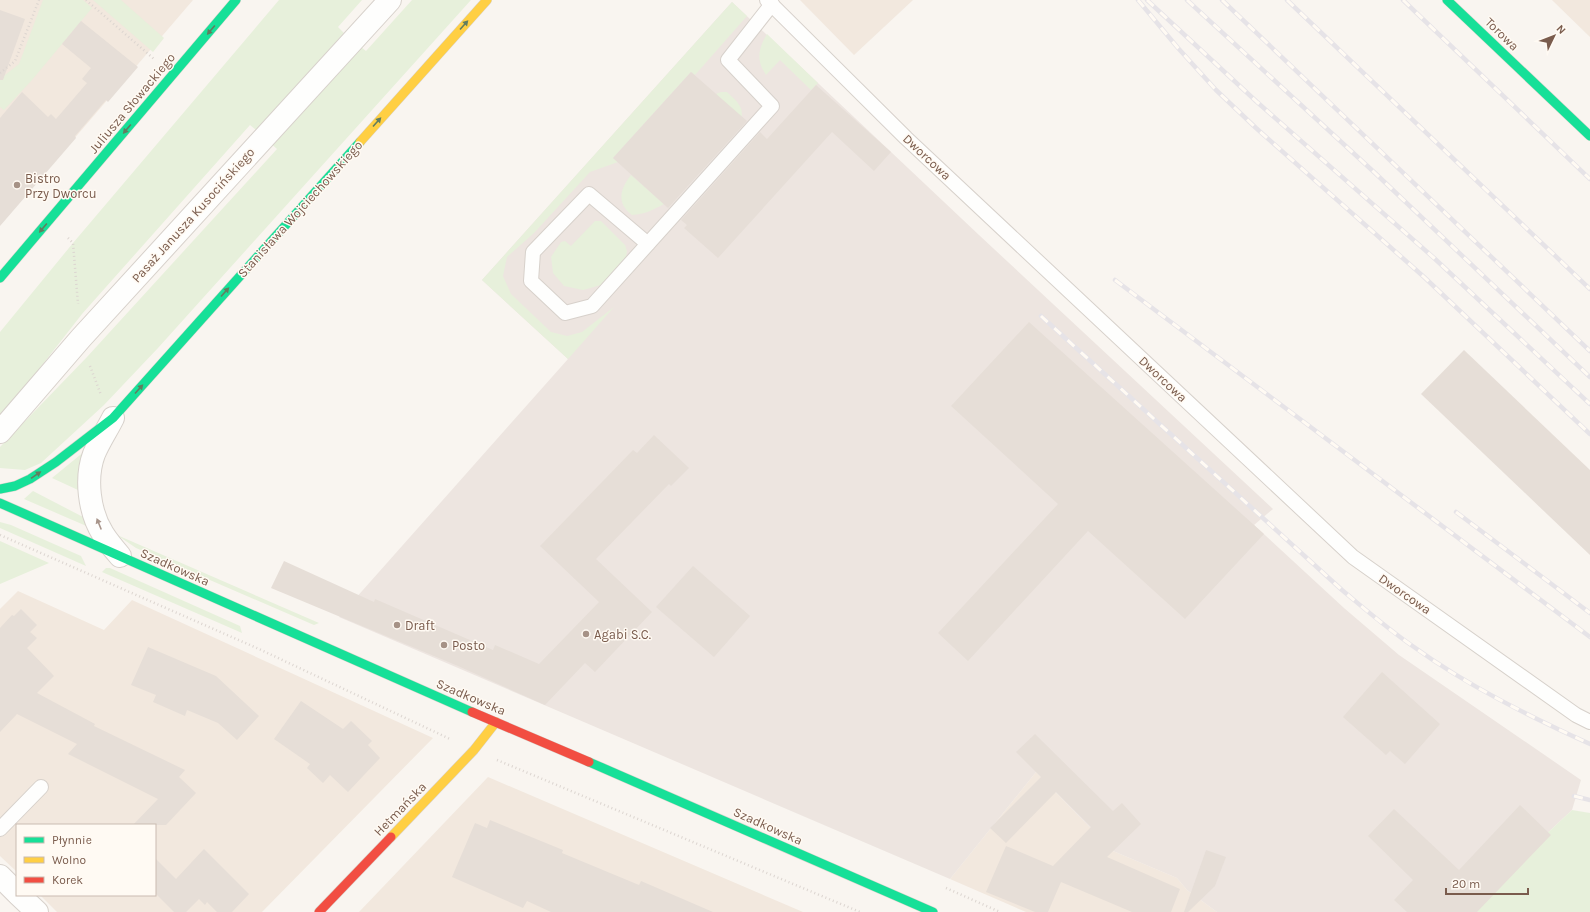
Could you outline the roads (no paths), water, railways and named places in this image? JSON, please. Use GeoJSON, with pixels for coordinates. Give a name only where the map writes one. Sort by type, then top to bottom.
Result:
{"type":"FeatureCollection","features":[{"type":"Feature","properties":{"kind":"street","name":"Juliusza Słowackiego"},"geometry":{"type":"LineString","coordinates":[[0,278],[236,0]]}},
{"type":"Feature","properties":{"kind":"street","name":"Pasaż Janusza Kusocińskiego"},"geometry":{"type":"LineString","coordinates":[[0,432],[84,334],[390,0]]}},
{"type":"Feature","properties":{"kind":"street","name":"Stanisława Wojciechowskiego"},"geometry":{"type":"LineString","coordinates":[[0,489],[15,486],[30,479],[56,462],[113,418],[487,0]]}},
{"type":"Feature","properties":{"kind":"street","name":"Torowa"},"geometry":{"type":"LineString","coordinates":[[1448,0],[1590,136]]}},
{"type":"Feature","properties":{"kind":"street","name":"Stanisława Wojciechowskiego"},"geometry":{"type":"LineString","coordinates":[[113,418],[94,454],[88,480],[91,503],[102,533],[120,556]]}},
{"type":"Feature","properties":{"kind":"street","name":"Szadkowska"},"geometry":{"type":"LineString","coordinates":[[0,503],[496,722],[933,912]]}},
{"type":"Feature","properties":{"kind":"street","name":"Hetmańska"},"geometry":{"type":"LineString","coordinates":[[319,912],[474,750],[496,722]]}},
{"type":"Feature","properties":{"kind":"street"},"geometry":{"type":"LineString","coordinates":[[0,876],[16,892]]}},
{"type":"Feature","properties":{"kind":"street"},"geometry":{"type":"LineString","coordinates":[[21,896],[37,912]]}},
{"type":"Feature","properties":{"kind":"lane"},"geometry":{"type":"LineString","coordinates":[[648,244],[589,194],[533,252],[530,281],[565,312],[592,306],[648,244],[772,106],[728,60],[769,2]]}},
{"type":"Feature","properties":{"kind":"lane","name":"Dworcowa"},"geometry":{"type":"LineString","coordinates":[[769,2],[906,138],[1353,557],[1576,715],[1590,722]]}},
{"type":"Feature","properties":{"kind":"lane"},"geometry":{"type":"LineString","coordinates":[[0,829],[41,788]]}},
{"type":"Feature","properties":{"kind":"railway"},"geometry":{"type":"LineString","coordinates":[[1138,0],[1178,48],[1216,90],[1256,128],[1424,277],[1590,434]]}},
{"type":"Feature","properties":{"kind":"railway"},"geometry":{"type":"LineString","coordinates":[[1147,0],[1257,102],[1434,258],[1590,404]]}},
{"type":"Feature","properties":{"kind":"railway"},"geometry":{"type":"LineString","coordinates":[[1187,0],[1375,173],[1590,377]]}},
{"type":"Feature","properties":{"kind":"railway"},"geometry":{"type":"LineString","coordinates":[[1222,0],[1590,351]]}},
{"type":"Feature","properties":{"kind":"railway"},"geometry":{"type":"LineString","coordinates":[[1287,0],[1590,289]]}},
{"type":"Feature","properties":{"kind":"railway"},"geometry":{"type":"LineString","coordinates":[[1403,0],[1590,179]]}},
{"type":"Feature","properties":{"kind":"railway"},"geometry":{"type":"LineString","coordinates":[[1115,280],[1590,637]]}},
{"type":"Feature","properties":{"kind":"railway"},"geometry":{"type":"LineString","coordinates":[[1041,316],[1342,590],[1387,627],[1456,675],[1499,700],[1590,744]]}},
{"type":"Feature","properties":{"kind":"railway"},"geometry":{"type":"LineString","coordinates":[[1456,512],[1590,613]]}},
{"type":"Feature","properties":{"kind":"railway"},"geometry":{"type":"LineString","coordinates":[[1574,796],[1590,800]]}},
{"type":"Feature","properties":{"kind":"place","name":"Bistro Przy Dworcu"},"geometry":{"type":"Point","coordinates":[17,185]}},
{"type":"Feature","properties":{"kind":"place","name":"Draft"},"geometry":{"type":"Point","coordinates":[397,625]}},
{"type":"Feature","properties":{"kind":"place","name":"Agabi S.C."},"geometry":{"type":"Point","coordinates":[586,634]}},
{"type":"Feature","properties":{"kind":"place","name":"Posto"},"geometry":{"type":"Point","coordinates":[444,645]}}]}
